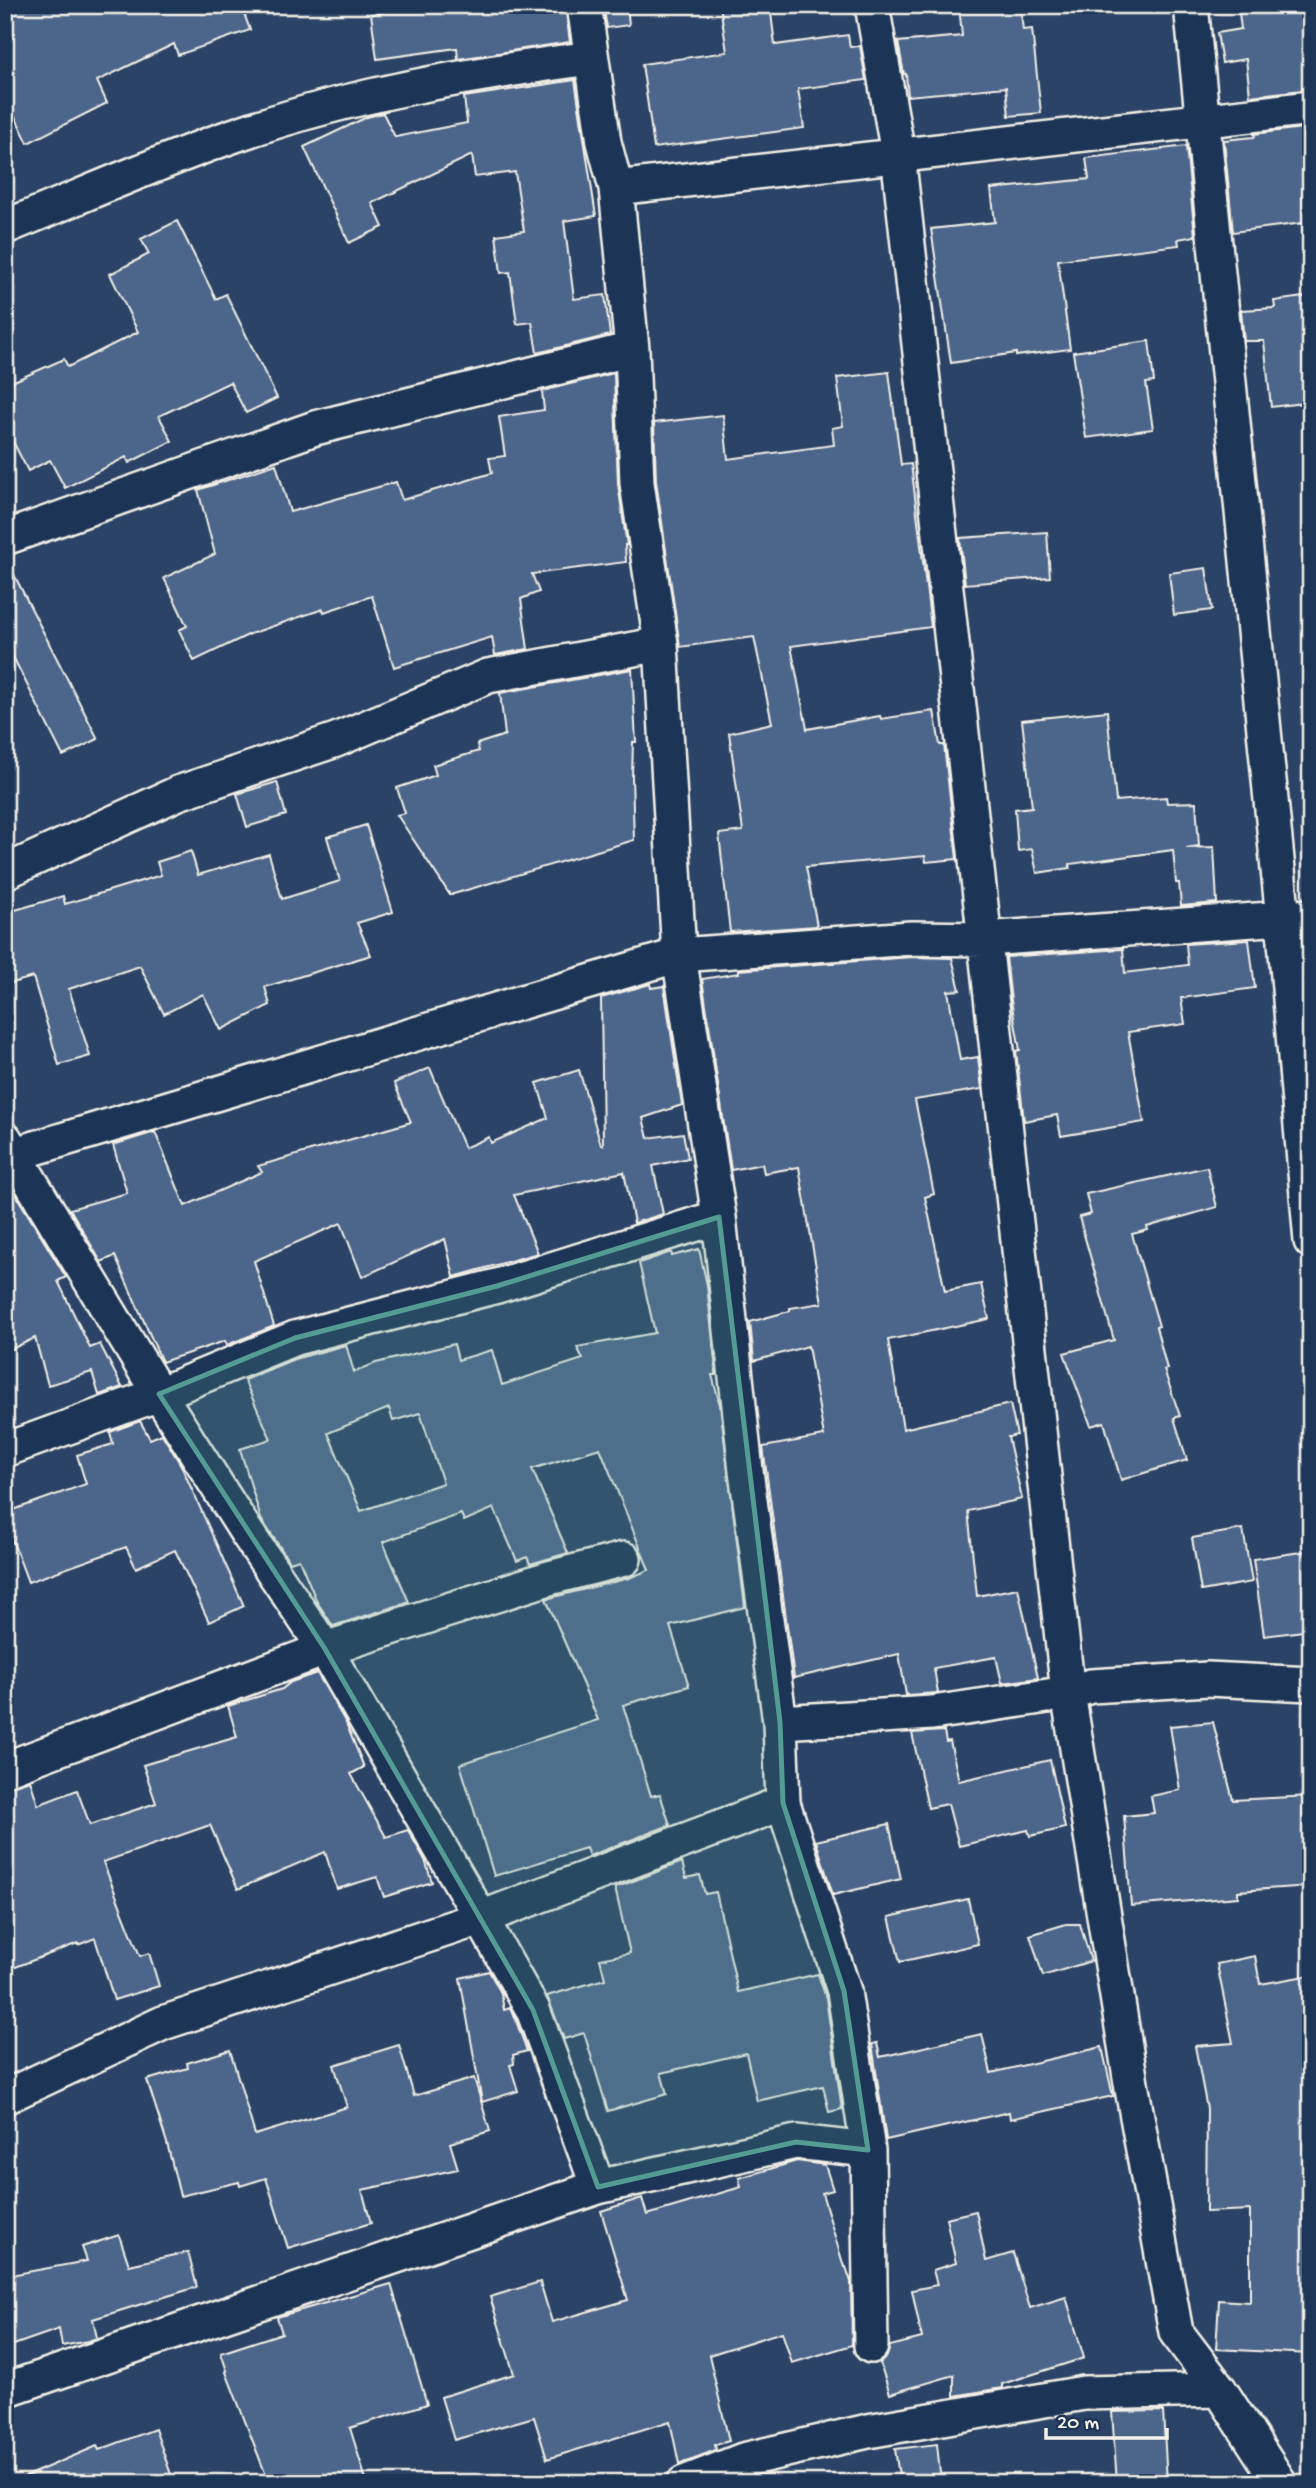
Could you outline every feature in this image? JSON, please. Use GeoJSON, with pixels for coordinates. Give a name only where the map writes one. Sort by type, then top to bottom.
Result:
{"type":"FeatureCollection","features":[{"type":"Feature","properties":{"kind":"street"},"geometry":{"type":"LineString","coordinates":[[584,5],[604,142],[616,188],[632,349],[637,483],[661,644],[679,955],[719,1217],[746,1471],[780,1722],[783,1803],[844,1991],[868,2150],[871,2346]]}},
{"type":"Feature","properties":{"kind":"street"},"geometry":{"type":"LineString","coordinates":[[872,5],[898,154],[1068,1693],[1132,2089],[1176,2332],[1220,2390],[1280,2483]]}},
{"type":"Feature","properties":{"kind":"street"},"geometry":{"type":"LineString","coordinates":[[1191,5],[1297,918],[1311,1241]]}},
{"type":"Feature","properties":{"kind":"street"},"geometry":{"type":"LineString","coordinates":[[5,227],[238,134],[369,95],[479,73],[591,58]]}},
{"type":"Feature","properties":{"kind":"street"},"geometry":{"type":"LineString","coordinates":[[616,188],[1311,108]]}},
{"type":"Feature","properties":{"kind":"street"},"geometry":{"type":"LineString","coordinates":[[5,538],[316,428],[632,349]]}},
{"type":"Feature","properties":{"kind":"street"},"geometry":{"type":"LineString","coordinates":[[5,872],[178,793],[336,740],[488,676],[661,644]]}},
{"type":"Feature","properties":{"kind":"street"},"geometry":{"type":"LineString","coordinates":[[598,2187],[533,2010],[481,1918],[326,1649],[247,1533],[8,1150],[679,955],[911,938],[985,939],[1297,918]]}},
{"type":"Feature","properties":{"kind":"street"},"geometry":{"type":"LineString","coordinates":[[5,1450],[159,1394],[295,1338],[497,1286],[719,1217]]}},
{"type":"Feature","properties":{"kind":"street"},"geometry":{"type":"LineString","coordinates":[[5,1769],[326,1649],[549,1578],[624,1559]]}},
{"type":"Feature","properties":{"kind":"street"},"geometry":{"type":"LineString","coordinates":[[780,1722],[932,1713],[1068,1693],[1091,1686],[1208,1679],[1311,1684]]}},
{"type":"Feature","properties":{"kind":"street"},"geometry":{"type":"LineString","coordinates":[[5,2097],[163,2023],[481,1918],[783,1803]]}},
{"type":"Feature","properties":{"kind":"street"},"geometry":{"type":"LineString","coordinates":[[5,2390],[598,2187],[796,2141],[868,2150]]}},
{"type":"Feature","properties":{"kind":"street"},"geometry":{"type":"LineString","coordinates":[[684,2483],[743,2460],[868,2431],[1070,2395],[1220,2390]]}},
{"type":"Feature","properties":{"kind":"highlighted area"},"geometry":{"type":"Polygon","coordinates":[[[719,1217],[780,1722],[783,1803],[844,1991],[868,2150],[796,2142],[598,2187],[533,2010],[325,1649],[159,1394],[295,1338],[497,1286],[719,1217]]]}},
{"type":"Feature","properties":{"kind":"building"},"geometry":{"type":"Polygon","coordinates":[[[5,5],[241,5],[250,30],[178,55],[174,44],[97,81],[107,103],[28,143],[5,96],[5,5]]]}},
{"type":"Feature","properties":{"kind":"building"},"geometry":{"type":"Polygon","coordinates":[[[436,5],[565,5],[570,42],[458,59],[457,48],[377,59],[371,14],[436,5]]]}},
{"type":"Feature","properties":{"kind":"building"},"geometry":{"type":"Polygon","coordinates":[[[603,5],[627,5],[629,25],[607,28],[603,5]]]}},
{"type":"Feature","properties":{"kind":"building"},"geometry":{"type":"Polygon","coordinates":[[[720,5],[770,5],[775,45],[848,35],[850,47],[860,46],[866,80],[798,89],[804,128],[654,148],[642,64],[727,52],[720,5]]]}},
{"type":"Feature","properties":{"kind":"building"},"geometry":{"type":"Polygon","coordinates":[[[959,5],[1020,5],[1023,30],[1032,29],[1041,113],[1009,116],[1006,87],[908,96],[898,42],[962,36],[959,5]]]}},
{"type":"Feature","properties":{"kind":"building"},"geometry":{"type":"Polygon","coordinates":[[[1238,5],[1311,5],[1311,89],[1250,96],[1246,59],[1222,63],[1217,33],[1241,29],[1238,5]]]}},
{"type":"Feature","properties":{"kind":"building"},"geometry":{"type":"Polygon","coordinates":[[[575,80],[596,216],[564,221],[574,299],[605,295],[610,335],[537,353],[532,322],[517,324],[510,272],[501,273],[496,235],[524,231],[515,172],[475,177],[472,155],[372,203],[383,227],[349,243],[304,147],[367,117],[383,113],[395,137],[467,123],[464,97],[575,80]]]}},
{"type":"Feature","properties":{"kind":"building"},"geometry":{"type":"Polygon","coordinates":[[[1311,127],[1311,222],[1233,232],[1224,140],[1311,127]]]}},
{"type":"Feature","properties":{"kind":"building"},"geometry":{"type":"Polygon","coordinates":[[[1186,146],[1195,236],[1178,239],[1179,245],[1058,260],[1070,349],[1016,356],[1016,353],[951,363],[931,229],[995,222],[991,189],[1089,179],[1086,158],[1186,146]]]}},
{"type":"Feature","properties":{"kind":"building"},"geometry":{"type":"Polygon","coordinates":[[[177,221],[216,299],[226,294],[277,398],[246,413],[230,382],[159,416],[172,441],[129,463],[126,457],[65,488],[50,460],[28,471],[5,426],[5,385],[64,359],[68,367],[138,332],[110,274],[149,254],[141,239],[177,221]]]}},
{"type":"Feature","properties":{"kind":"building"},"geometry":{"type":"Polygon","coordinates":[[[1311,296],[1311,402],[1271,407],[1264,341],[1244,341],[1241,310],[1275,308],[1274,301],[1311,296]]]}},
{"type":"Feature","properties":{"kind":"building"},"geometry":{"type":"Polygon","coordinates":[[[1149,341],[1154,382],[1146,383],[1153,429],[1086,438],[1073,352],[1149,341]]]}},
{"type":"Feature","properties":{"kind":"building"},"geometry":{"type":"Polygon","coordinates":[[[889,372],[901,465],[911,464],[931,627],[791,646],[807,729],[880,716],[881,719],[934,711],[940,745],[944,745],[957,859],[926,862],[925,856],[806,867],[817,926],[730,932],[719,834],[743,831],[729,733],[772,723],[754,637],[680,647],[656,481],[654,423],[723,415],[728,459],[834,445],[832,428],[843,426],[837,378],[889,372]]]}},
{"type":"Feature","properties":{"kind":"building"},"geometry":{"type":"Polygon","coordinates":[[[614,373],[618,484],[627,545],[626,562],[532,574],[539,592],[521,599],[528,649],[495,655],[492,637],[394,667],[372,596],[324,612],[323,609],[250,634],[194,661],[179,630],[187,626],[164,578],[215,554],[198,490],[276,464],[290,512],[396,482],[402,500],[492,473],[489,458],[505,456],[499,417],[544,410],[542,391],[614,373]]]}},
{"type":"Feature","properties":{"kind":"building"},"geometry":{"type":"Polygon","coordinates":[[[1047,532],[1050,577],[965,584],[960,538],[1047,532]]]}},
{"type":"Feature","properties":{"kind":"building"},"geometry":{"type":"Polygon","coordinates":[[[5,557],[98,739],[63,756],[5,641],[5,557]]]}},
{"type":"Feature","properties":{"kind":"building"},"geometry":{"type":"Polygon","coordinates":[[[1206,568],[1212,610],[1174,615],[1169,573],[1206,568]]]}},
{"type":"Feature","properties":{"kind":"building"},"geometry":{"type":"Polygon","coordinates":[[[632,669],[636,742],[633,742],[632,777],[634,840],[450,895],[397,815],[405,813],[397,788],[436,775],[433,765],[479,751],[477,744],[505,735],[500,693],[632,669]]]}},
{"type":"Feature","properties":{"kind":"building"},"geometry":{"type":"Polygon","coordinates":[[[1107,711],[1116,801],[1166,797],[1167,803],[1196,802],[1199,846],[1186,848],[1214,847],[1217,903],[1181,906],[1173,850],[1070,864],[1070,868],[1037,873],[1032,849],[1018,851],[1015,809],[1032,807],[1022,720],[1107,711]]]}},
{"type":"Feature","properties":{"kind":"building"},"geometry":{"type":"Polygon","coordinates":[[[277,782],[286,815],[247,827],[237,794],[277,782]]]}},
{"type":"Feature","properties":{"kind":"building"},"geometry":{"type":"Polygon","coordinates":[[[366,825],[393,912],[357,923],[371,955],[265,987],[270,1005],[221,1030],[203,994],[164,1014],[140,966],[69,989],[90,1056],[59,1065],[33,977],[5,985],[5,913],[63,896],[65,904],[161,875],[157,862],[191,851],[198,875],[269,854],[282,899],[340,881],[327,837],[366,825]]]}},
{"type":"Feature","properties":{"kind":"building"},"geometry":{"type":"Polygon","coordinates":[[[1249,940],[1255,988],[1181,998],[1185,1024],[1128,1032],[1144,1122],[1061,1136],[1057,1115],[1024,1121],[1016,1051],[1020,1050],[1006,957],[1123,949],[1125,973],[1188,965],[1186,944],[1249,940]]]}},
{"type":"Feature","properties":{"kind":"building"},"geometry":{"type":"Polygon","coordinates":[[[912,957],[952,958],[960,990],[948,991],[960,1060],[978,1057],[982,1089],[915,1100],[934,1194],[925,1197],[945,1291],[981,1284],[989,1319],[888,1340],[903,1429],[1010,1404],[1017,1435],[1008,1437],[1022,1499],[968,1511],[977,1596],[1018,1588],[1038,1678],[1002,1683],[996,1657],[934,1668],[938,1693],[906,1695],[899,1654],[794,1678],[763,1447],[824,1436],[808,1346],[754,1361],[750,1322],[790,1311],[790,1308],[822,1303],[799,1167],[764,1173],[762,1164],[731,1170],[702,979],[739,973],[738,970],[912,957]]]}},
{"type":"Feature","properties":{"kind":"building"},"geometry":{"type":"Polygon","coordinates":[[[650,984],[651,988],[664,986],[682,1105],[643,1118],[648,1138],[683,1133],[688,1158],[653,1166],[663,1214],[634,1223],[624,1172],[514,1195],[538,1253],[454,1277],[445,1239],[362,1277],[341,1223],[254,1261],[274,1326],[227,1345],[225,1341],[162,1362],[115,1256],[101,1262],[70,1209],[127,1193],[113,1145],[155,1132],[185,1206],[262,1172],[258,1166],[411,1122],[394,1083],[430,1068],[464,1148],[489,1137],[491,1143],[548,1118],[537,1083],[579,1070],[603,1145],[601,998],[650,984]]]}},
{"type":"Feature","properties":{"kind":"building"},"geometry":{"type":"Polygon","coordinates":[[[1207,1167],[1217,1207],[1147,1227],[1148,1230],[1132,1234],[1159,1326],[1156,1327],[1167,1369],[1164,1370],[1180,1416],[1174,1418],[1187,1460],[1121,1480],[1104,1422],[1091,1426],[1064,1353],[1114,1340],[1079,1217],[1091,1214],[1086,1194],[1207,1167]]]}},
{"type":"Feature","properties":{"kind":"building"},"geometry":{"type":"Polygon","coordinates":[[[5,1177],[66,1277],[58,1281],[90,1348],[100,1344],[122,1387],[99,1395],[92,1372],[48,1385],[35,1338],[5,1352],[5,1177]]]}},
{"type":"Feature","properties":{"kind":"building"},"geometry":{"type":"Polygon","coordinates":[[[699,1249],[707,1285],[716,1371],[716,1375],[712,1375],[720,1405],[745,1607],[670,1626],[689,1686],[623,1705],[651,1796],[660,1794],[670,1825],[589,1856],[586,1848],[494,1876],[460,1764],[598,1720],[546,1599],[629,1578],[649,1570],[600,1448],[532,1469],[568,1553],[530,1564],[527,1557],[517,1561],[494,1508],[464,1521],[461,1514],[383,1542],[409,1602],[333,1626],[317,1602],[299,1559],[290,1562],[261,1519],[240,1449],[271,1439],[244,1380],[294,1359],[346,1345],[354,1372],[376,1363],[454,1344],[458,1360],[492,1350],[502,1385],[583,1359],[577,1347],[655,1333],[639,1263],[671,1252],[672,1256],[699,1249]],[[389,1408],[328,1433],[361,1511],[443,1483],[420,1413],[393,1421],[389,1408]]]}},
{"type":"Feature","properties":{"kind":"building"},"geometry":{"type":"Polygon","coordinates":[[[140,1421],[150,1439],[162,1434],[181,1465],[244,1606],[209,1622],[175,1550],[136,1568],[126,1547],[28,1582],[5,1521],[5,1513],[86,1484],[77,1455],[113,1444],[110,1432],[140,1421]]]}},
{"type":"Feature","properties":{"kind":"building"},"geometry":{"type":"Polygon","coordinates":[[[1243,1529],[1252,1582],[1201,1591],[1192,1538],[1243,1529]]]}},
{"type":"Feature","properties":{"kind":"building"},"geometry":{"type":"Polygon","coordinates":[[[1308,1551],[1311,1572],[1311,1630],[1264,1636],[1253,1559],[1308,1551]]]}},
{"type":"Feature","properties":{"kind":"building"},"geometry":{"type":"Polygon","coordinates":[[[317,1673],[346,1723],[364,1767],[351,1774],[386,1837],[408,1830],[425,1860],[432,1882],[384,1897],[377,1877],[337,1889],[325,1852],[238,1889],[210,1825],[103,1862],[140,1956],[149,1953],[159,1986],[114,2000],[95,1938],[5,1971],[5,1788],[30,1780],[38,1805],[77,1790],[90,1825],[156,1803],[143,1765],[237,1737],[228,1706],[282,1689],[291,1682],[317,1673]]]}},
{"type":"Feature","properties":{"kind":"building"},"geometry":{"type":"Polygon","coordinates":[[[1213,1722],[1233,1800],[1311,1796],[1311,1886],[1238,1891],[1238,1897],[1131,1906],[1124,1816],[1154,1813],[1151,1796],[1180,1790],[1170,1726],[1213,1722]]]}},
{"type":"Feature","properties":{"kind":"building"},"geometry":{"type":"Polygon","coordinates":[[[944,1731],[946,1742],[950,1741],[959,1781],[1050,1760],[1065,1828],[1030,1836],[1028,1830],[959,1846],[948,1804],[928,1808],[912,1733],[944,1731]]]}},
{"type":"Feature","properties":{"kind":"building"},"geometry":{"type":"Polygon","coordinates":[[[889,1824],[901,1879],[833,1895],[816,1841],[889,1824]]]}},
{"type":"Feature","properties":{"kind":"building"},"geometry":{"type":"Polygon","coordinates":[[[682,1862],[686,1878],[700,1875],[705,1894],[716,1892],[738,1992],[818,1974],[826,1998],[842,2109],[829,2112],[823,2086],[757,2101],[746,2053],[661,2073],[667,2094],[608,2111],[584,2033],[564,2039],[547,1996],[605,1979],[600,1959],[630,1953],[615,1888],[682,1862]]]}},
{"type":"Feature","properties":{"kind":"building"},"geometry":{"type":"Polygon","coordinates":[[[968,1899],[978,1944],[900,1962],[889,1917],[968,1899]]]}},
{"type":"Feature","properties":{"kind":"building"},"geometry":{"type":"Polygon","coordinates":[[[1066,1924],[1080,1924],[1091,1961],[1043,1976],[1030,1935],[1066,1924]]]}},
{"type":"Feature","properties":{"kind":"building"},"geometry":{"type":"Polygon","coordinates":[[[1255,1956],[1260,1984],[1311,1975],[1311,2354],[1216,2349],[1219,2300],[1250,2302],[1250,2210],[1206,2212],[1207,2109],[1195,2046],[1233,2043],[1217,1964],[1255,1956]]]}},
{"type":"Feature","properties":{"kind":"building"},"geometry":{"type":"Polygon","coordinates":[[[489,1971],[501,1993],[504,2010],[510,2008],[515,2018],[527,2051],[513,2055],[514,2064],[510,2065],[518,2091],[482,2102],[460,1978],[489,1971]]]}},
{"type":"Feature","properties":{"kind":"building"},"geometry":{"type":"Polygon","coordinates":[[[982,2034],[991,2073],[1102,2047],[1113,2096],[1010,2119],[1009,2112],[886,2140],[872,2044],[877,2043],[880,2057],[982,2034]]]}},
{"type":"Feature","properties":{"kind":"building"},"geometry":{"type":"Polygon","coordinates":[[[399,2045],[414,2096],[474,2078],[490,2131],[450,2143],[458,2169],[362,2190],[371,2223],[288,2248],[266,2178],[240,2186],[239,2182],[180,2196],[147,2080],[188,2068],[187,2063],[230,2050],[255,2135],[347,2107],[334,2065],[399,2045]]]}},
{"type":"Feature","properties":{"kind":"building"},"geometry":{"type":"Polygon","coordinates":[[[797,2161],[825,2165],[833,2190],[822,2193],[851,2282],[852,2345],[792,2363],[782,2332],[709,2355],[729,2441],[715,2445],[716,2450],[679,2464],[670,2421],[547,2459],[534,2417],[454,2440],[441,2397],[514,2374],[490,2297],[540,2282],[552,2322],[628,2300],[601,2211],[642,2198],[647,2215],[741,2187],[739,2178],[797,2161]]]}},
{"type":"Feature","properties":{"kind":"building"},"geometry":{"type":"Polygon","coordinates":[[[976,2211],[986,2261],[1013,2253],[1030,2308],[1066,2297],[1084,2358],[1002,2384],[1002,2388],[954,2396],[954,2375],[890,2394],[880,2363],[887,2356],[890,2346],[922,2338],[912,2290],[937,2285],[933,2270],[956,2263],[946,2218],[976,2211]]]}},
{"type":"Feature","properties":{"kind":"building"},"geometry":{"type":"Polygon","coordinates":[[[119,2235],[129,2265],[188,2252],[197,2287],[93,2319],[97,2338],[88,2341],[62,2346],[59,2329],[5,2348],[5,2276],[87,2261],[82,2247],[119,2235]]]}},
{"type":"Feature","properties":{"kind":"building"},"geometry":{"type":"Polygon","coordinates":[[[391,2284],[427,2404],[350,2428],[367,2483],[269,2483],[221,2353],[282,2333],[277,2317],[391,2284]]]}},
{"type":"Feature","properties":{"kind":"building"},"geometry":{"type":"Polygon","coordinates":[[[1163,2411],[1167,2483],[1117,2483],[1112,2412],[1163,2411]]]}},
{"type":"Feature","properties":{"kind":"building"},"geometry":{"type":"Polygon","coordinates":[[[155,2429],[174,2483],[10,2483],[97,2446],[99,2450],[155,2429]]]}},
{"type":"Feature","properties":{"kind":"building"},"geometry":{"type":"Polygon","coordinates":[[[937,2444],[941,2483],[900,2483],[895,2449],[937,2444]]]}}]}
